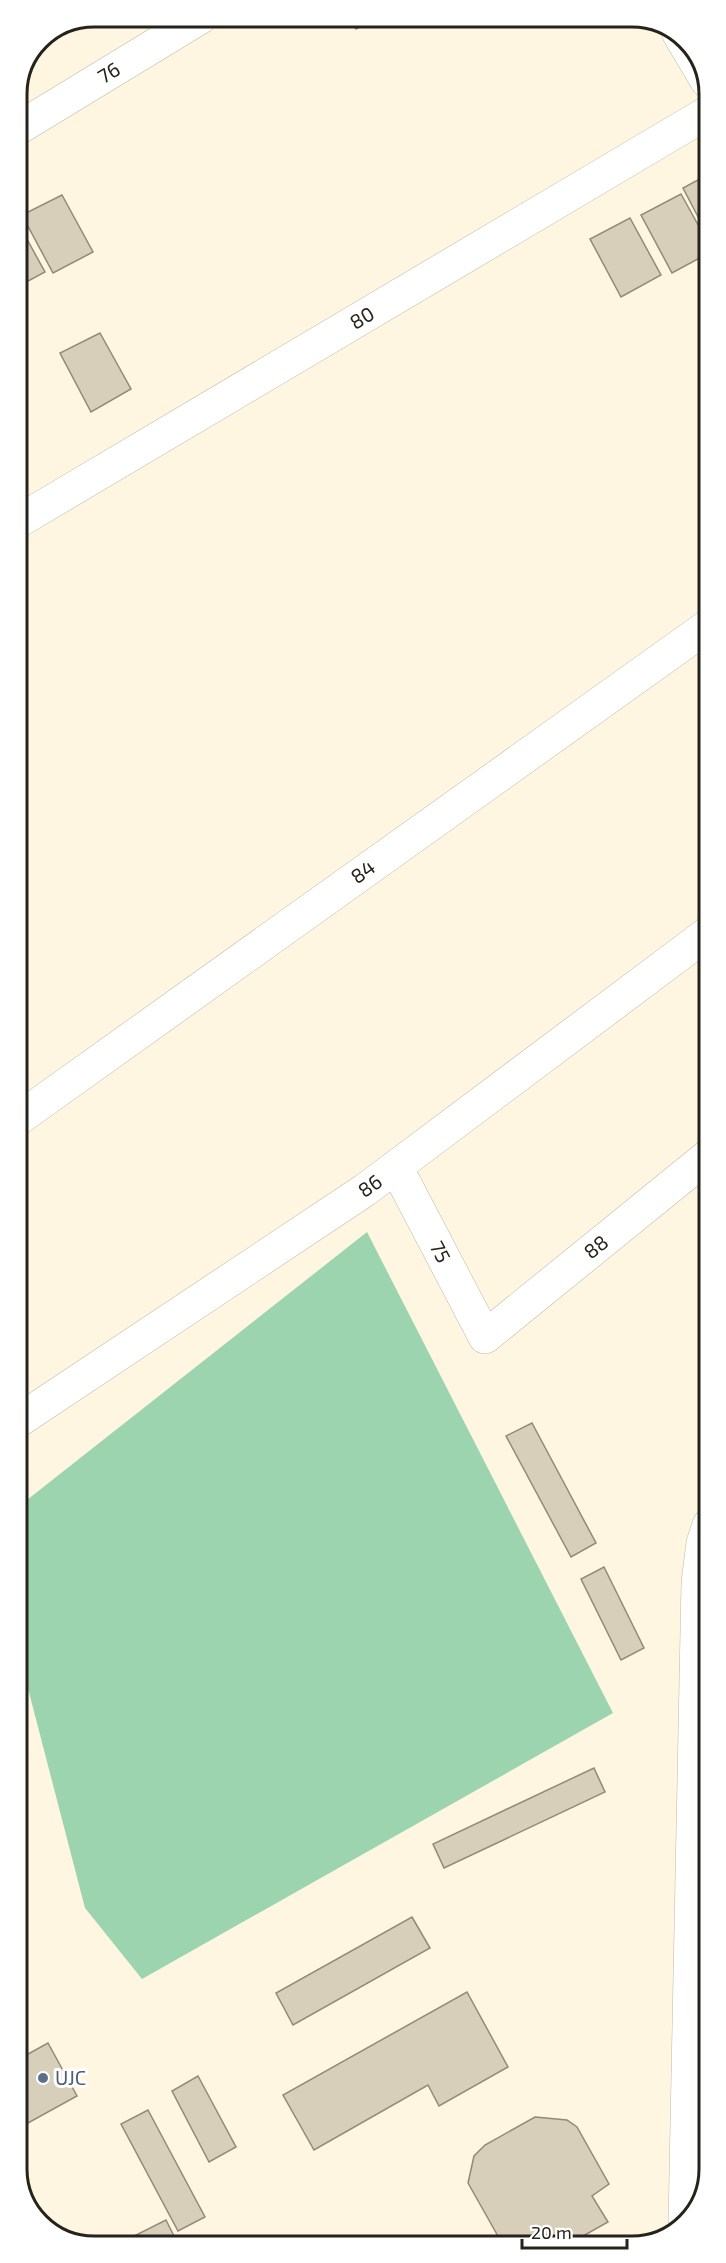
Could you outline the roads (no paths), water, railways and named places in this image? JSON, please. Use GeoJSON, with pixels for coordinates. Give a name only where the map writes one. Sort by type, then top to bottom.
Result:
{"type":"FeatureCollection","features":[{"type":"Feature","properties":{"kind":"street","name":"76"},"geometry":{"type":"LineString","coordinates":[[27,123],[183,27]]}},
{"type":"Feature","properties":{"kind":"street","name":"80"},"geometry":{"type":"LineString","coordinates":[[27,516],[699,118]]}},
{"type":"Feature","properties":{"kind":"street","name":"84"},"geometry":{"type":"LineString","coordinates":[[27,1113],[699,632]]}},
{"type":"Feature","properties":{"kind":"street","name":"86"},"geometry":{"type":"LineString","coordinates":[[27,1415],[365,1190],[699,940]]}},
{"type":"Feature","properties":{"kind":"street","name":"88"},"geometry":{"type":"LineString","coordinates":[[485,1337],[699,1163]]}},
{"type":"Feature","properties":{"kind":"street","name":"75"},"geometry":{"type":"LineString","coordinates":[[396,1167],[485,1337]]}},
{"type":"Feature","properties":{"kind":"street"},"geometry":{"type":"LineString","coordinates":[[685,2210],[699,1574]]}},
{"type":"Feature","properties":{"kind":"place","name":"UJC"},"geometry":{"type":"Point","coordinates":[43,2078]}}]}
